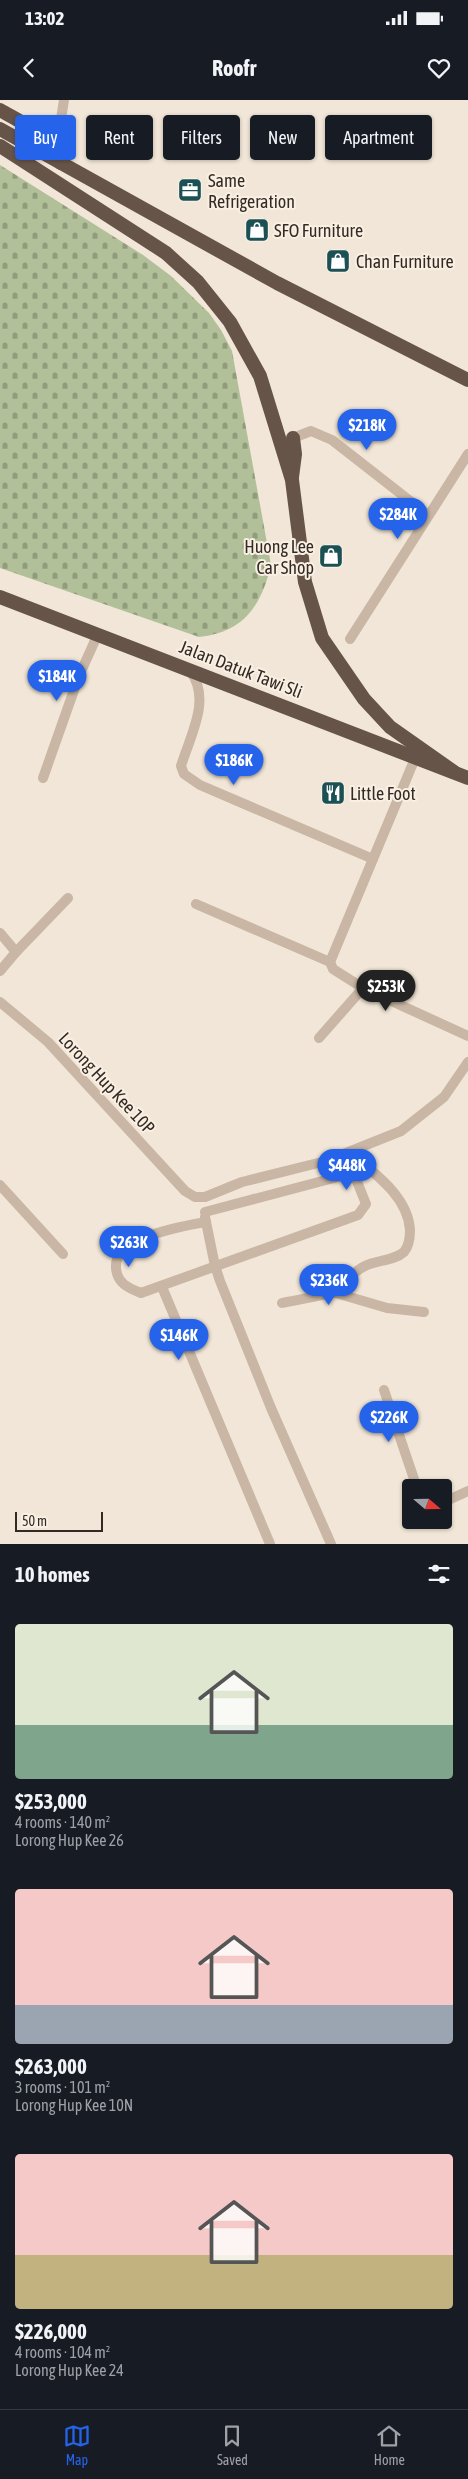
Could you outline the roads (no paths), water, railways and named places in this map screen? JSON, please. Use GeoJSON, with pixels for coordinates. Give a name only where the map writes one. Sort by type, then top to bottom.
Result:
{"type":"FeatureCollection","features":[{"type":"Feature","properties":{"kind":"highway"},"geometry":{"type":"LineString","coordinates":[[0,110],[15,119]]}},
{"type":"Feature","properties":{"kind":"highway"},"geometry":{"type":"LineString","coordinates":[[0,129],[277,283],[468,380]]}},
{"type":"Feature","properties":{"kind":"highway"},"geometry":{"type":"LineString","coordinates":[[0,146],[166,253],[198,282],[230,322],[260,376],[292,480],[306,582],[322,638],[364,699],[390,727],[454,772]]}},
{"type":"Feature","properties":{"kind":"highway"},"geometry":{"type":"LineString","coordinates":[[0,155],[27,172],[70,191]]}},
{"type":"Feature","properties":{"kind":"highway"},"geometry":{"type":"LineString","coordinates":[[60,160],[62,164]]}},
{"type":"Feature","properties":{"kind":"highway"},"geometry":{"type":"LineString","coordinates":[[292,480],[295,454],[293,438]]}},
{"type":"Feature","properties":{"kind":"highway","name":"Jalan Datuk Tawi Sli"},"geometry":{"type":"LineString","coordinates":[[0,598],[416,756],[468,778]]}},
{"type":"Feature","properties":{"kind":"street"},"geometry":{"type":"LineString","coordinates":[[62,115],[64,100]]}},
{"type":"Feature","properties":{"kind":"street"},"geometry":{"type":"LineString","coordinates":[[293,438],[311,432],[332,440],[428,515]]}},
{"type":"Feature","properties":{"kind":"street"},"geometry":{"type":"LineString","coordinates":[[350,639],[468,454]]}},
{"type":"Feature","properties":{"kind":"street"},"geometry":{"type":"LineString","coordinates":[[43,778],[79,676],[97,636]]}},
{"type":"Feature","properties":{"kind":"street"},"geometry":{"type":"LineString","coordinates":[[188,669],[198,682],[200,704],[181,766],[184,774],[200,785],[373,859]]}},
{"type":"Feature","properties":{"kind":"street"},"geometry":{"type":"LineString","coordinates":[[330,962],[416,756]]}},
{"type":"Feature","properties":{"kind":"street"},"geometry":{"type":"LineString","coordinates":[[0,971],[68,898]]}},
{"type":"Feature","properties":{"kind":"street"},"geometry":{"type":"LineString","coordinates":[[196,904],[330,962],[333,969],[363,988],[468,1036]]}},
{"type":"Feature","properties":{"kind":"street"},"geometry":{"type":"LineString","coordinates":[[0,932],[16,952]]}},
{"type":"Feature","properties":{"kind":"street"},"geometry":{"type":"LineString","coordinates":[[319,1038],[363,988]]}},
{"type":"Feature","properties":{"kind":"street","name":"Lorong Hup Kee 10P"},"geometry":{"type":"LineString","coordinates":[[0,1002],[48,1042],[185,1191],[195,1197],[201,1197]]}},
{"type":"Feature","properties":{"kind":"street"},"geometry":{"type":"LineString","coordinates":[[331,1544],[271,1408],[215,1266],[201,1197],[242,1182],[326,1161],[402,1131],[444,1097],[468,1062]]}},
{"type":"Feature","properties":{"kind":"street"},"geometry":{"type":"LineString","coordinates":[[336,1292],[353,1272],[368,1264],[402,1253],[410,1239],[409,1223],[403,1205],[375,1173],[349,1152]]}},
{"type":"Feature","properties":{"kind":"street"},"geometry":{"type":"LineString","coordinates":[[326,1161],[331,1178]]}},
{"type":"Feature","properties":{"kind":"street"},"geometry":{"type":"LineString","coordinates":[[345,1175],[356,1179],[366,1204],[358,1215],[141,1293],[124,1285],[116,1274],[116,1263],[119,1254],[158,1232],[206,1217],[345,1175]]}},
{"type":"Feature","properties":{"kind":"street"},"geometry":{"type":"LineString","coordinates":[[0,1185],[63,1254]]}},
{"type":"Feature","properties":{"kind":"street"},"geometry":{"type":"LineString","coordinates":[[162,1287],[270,1544]]}},
{"type":"Feature","properties":{"kind":"street"},"geometry":{"type":"LineString","coordinates":[[282,1303],[336,1292],[388,1308],[424,1312]]}},
{"type":"Feature","properties":{"kind":"street"},"geometry":{"type":"LineString","coordinates":[[384,1390],[414,1479]]}},
{"type":"Feature","properties":{"kind":"street"},"geometry":{"type":"LineString","coordinates":[[452,1498],[468,1491]]}},
{"type":"Feature","properties":{"kind":"place","name":"Same Refrigeration"},"geometry":{"type":"Point","coordinates":[190,190]}},
{"type":"Feature","properties":{"kind":"place","name":"SFO Furniture"},"geometry":{"type":"Point","coordinates":[257,230]}},
{"type":"Feature","properties":{"kind":"place","name":"Chan Furniture"},"geometry":{"type":"Point","coordinates":[338,261]}},
{"type":"Feature","properties":{"kind":"place","name":"Huong Lee Car Shop"},"geometry":{"type":"Point","coordinates":[331,556]}},
{"type":"Feature","properties":{"kind":"place","name":"Little Foot"},"geometry":{"type":"Point","coordinates":[333,793]}}]}
